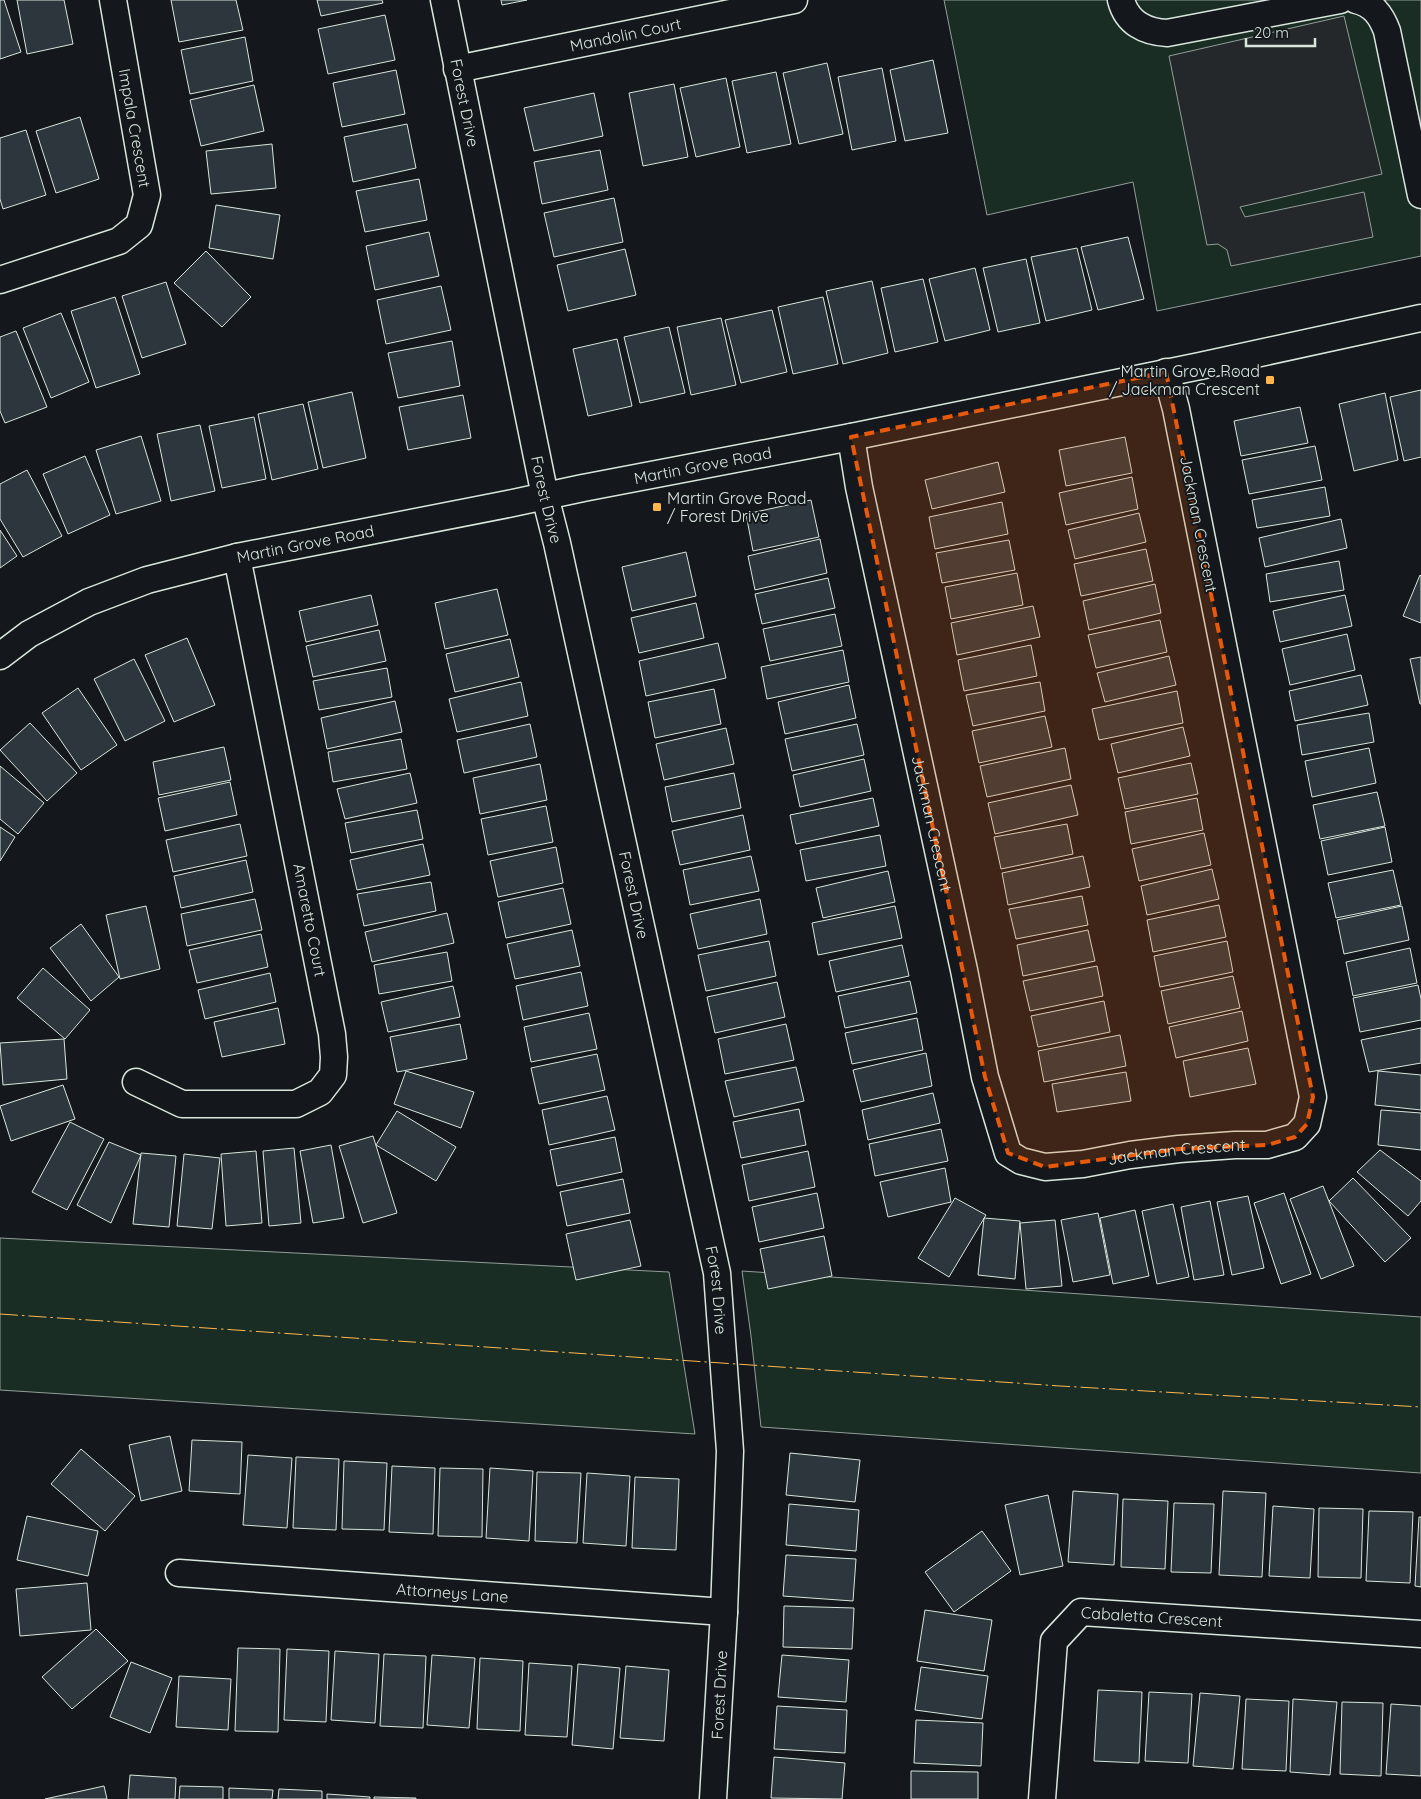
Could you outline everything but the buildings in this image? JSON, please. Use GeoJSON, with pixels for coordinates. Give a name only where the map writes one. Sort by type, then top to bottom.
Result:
{"type":"FeatureCollection","features":[{"type":"Feature","properties":{"kind":"street","name":"Impala Crescent"},"geometry":{"type":"LineString","coordinates":[[0,280],[119,241],[139,225],[147,195],[113,0]]}},
{"type":"Feature","properties":{"kind":"street","name":"Forest Drive"},"geometry":{"type":"LineString","coordinates":[[444,0],[545,496],[557,543],[717,1273],[730,1451],[724,1612],[713,1799]]}},
{"type":"Feature","properties":{"kind":"street","name":"Mandolin Court"},"geometry":{"type":"LineString","coordinates":[[457,69],[794,0]]}},
{"type":"Feature","properties":{"kind":"street"},"geometry":{"type":"LineString","coordinates":[[1121,0],[1123,8],[1130,19],[1141,28],[1154,33],[1167,33],[1340,0]]}},
{"type":"Feature","properties":{"kind":"street"},"geometry":{"type":"LineString","coordinates":[[1356,0],[1364,2],[1375,9],[1383,19],[1387,31],[1421,195]]}},
{"type":"Feature","properties":{"kind":"street","name":"Martin Grove Road"},"geometry":{"type":"LineString","coordinates":[[0,656],[29,634],[89,602],[146,580],[237,557],[851,437],[1421,318]]}},
{"type":"Feature","properties":{"kind":"street","name":"Jackman Crescent"},"geometry":{"type":"LineString","coordinates":[[851,437],[859,487],[964,970],[984,1077],[1008,1152],[1021,1161],[1045,1167],[1084,1164],[1130,1155],[1179,1149],[1267,1145],[1295,1137],[1307,1124],[1313,1097],[1176,409],[1166,372]]}},
{"type":"Feature","properties":{"kind":"street","name":"Amaretto Court"},"geometry":{"type":"LineString","coordinates":[[136,1082],[182,1104],[296,1104],[320,1092],[333,1075],[332,1034],[237,557]]}},
{"type":"Feature","properties":{"kind":"street","name":"Attorneys Lane"},"geometry":{"type":"LineString","coordinates":[[179,1573],[724,1612]]}},
{"type":"Feature","properties":{"kind":"street","name":"Cabaletta Crescent"},"geometry":{"type":"LineString","coordinates":[[1042,1799],[1054,1641],[1080,1612],[1421,1634]]}},
{"type":"Feature","properties":{"kind":"highlighted area"},"geometry":{"type":"Polygon","coordinates":[[[1166,372],[1313,1097],[1307,1124],[1295,1137],[1267,1145],[1179,1149],[1045,1167],[1008,1153],[985,1077],[851,437],[1166,372]]]}},
{"type":"Feature","properties":{"kind":"green space"},"geometry":{"type":"Polygon","coordinates":[[[944,0],[1421,0],[1421,256],[1157,311],[1133,182],[987,215],[944,0]]]}},
{"type":"Feature","properties":{"kind":"green space"},"geometry":{"type":"Polygon","coordinates":[[[0,1238],[669,1272],[695,1434],[0,1390],[0,1238]]]}},
{"type":"Feature","properties":{"kind":"green space"},"geometry":{"type":"Polygon","coordinates":[[[742,1271],[1421,1317],[1421,1473],[761,1427],[742,1271]]]}},
{"type":"Feature","properties":{"kind":"shaded area"},"geometry":{"type":"Polygon","coordinates":[[[1344,16],[1382,174],[1240,207],[1245,217],[1364,192],[1373,237],[1231,266],[1227,250],[1218,244],[1207,245],[1169,56],[1344,16]]]}},
{"type":"Feature","properties":{"kind":"power"},"geometry":{"type":"LineString","coordinates":[[0,1314],[1060,1386],[1421,1407]]}},
{"type":"Feature","properties":{"kind":"place","name":"Martin Grove Road / Jackman Crescent"},"geometry":{"type":"Point","coordinates":[1270,380]}},
{"type":"Feature","properties":{"kind":"place","name":"Martin Grove Road / Forest Drive"},"geometry":{"type":"Point","coordinates":[657,507]}}]}
